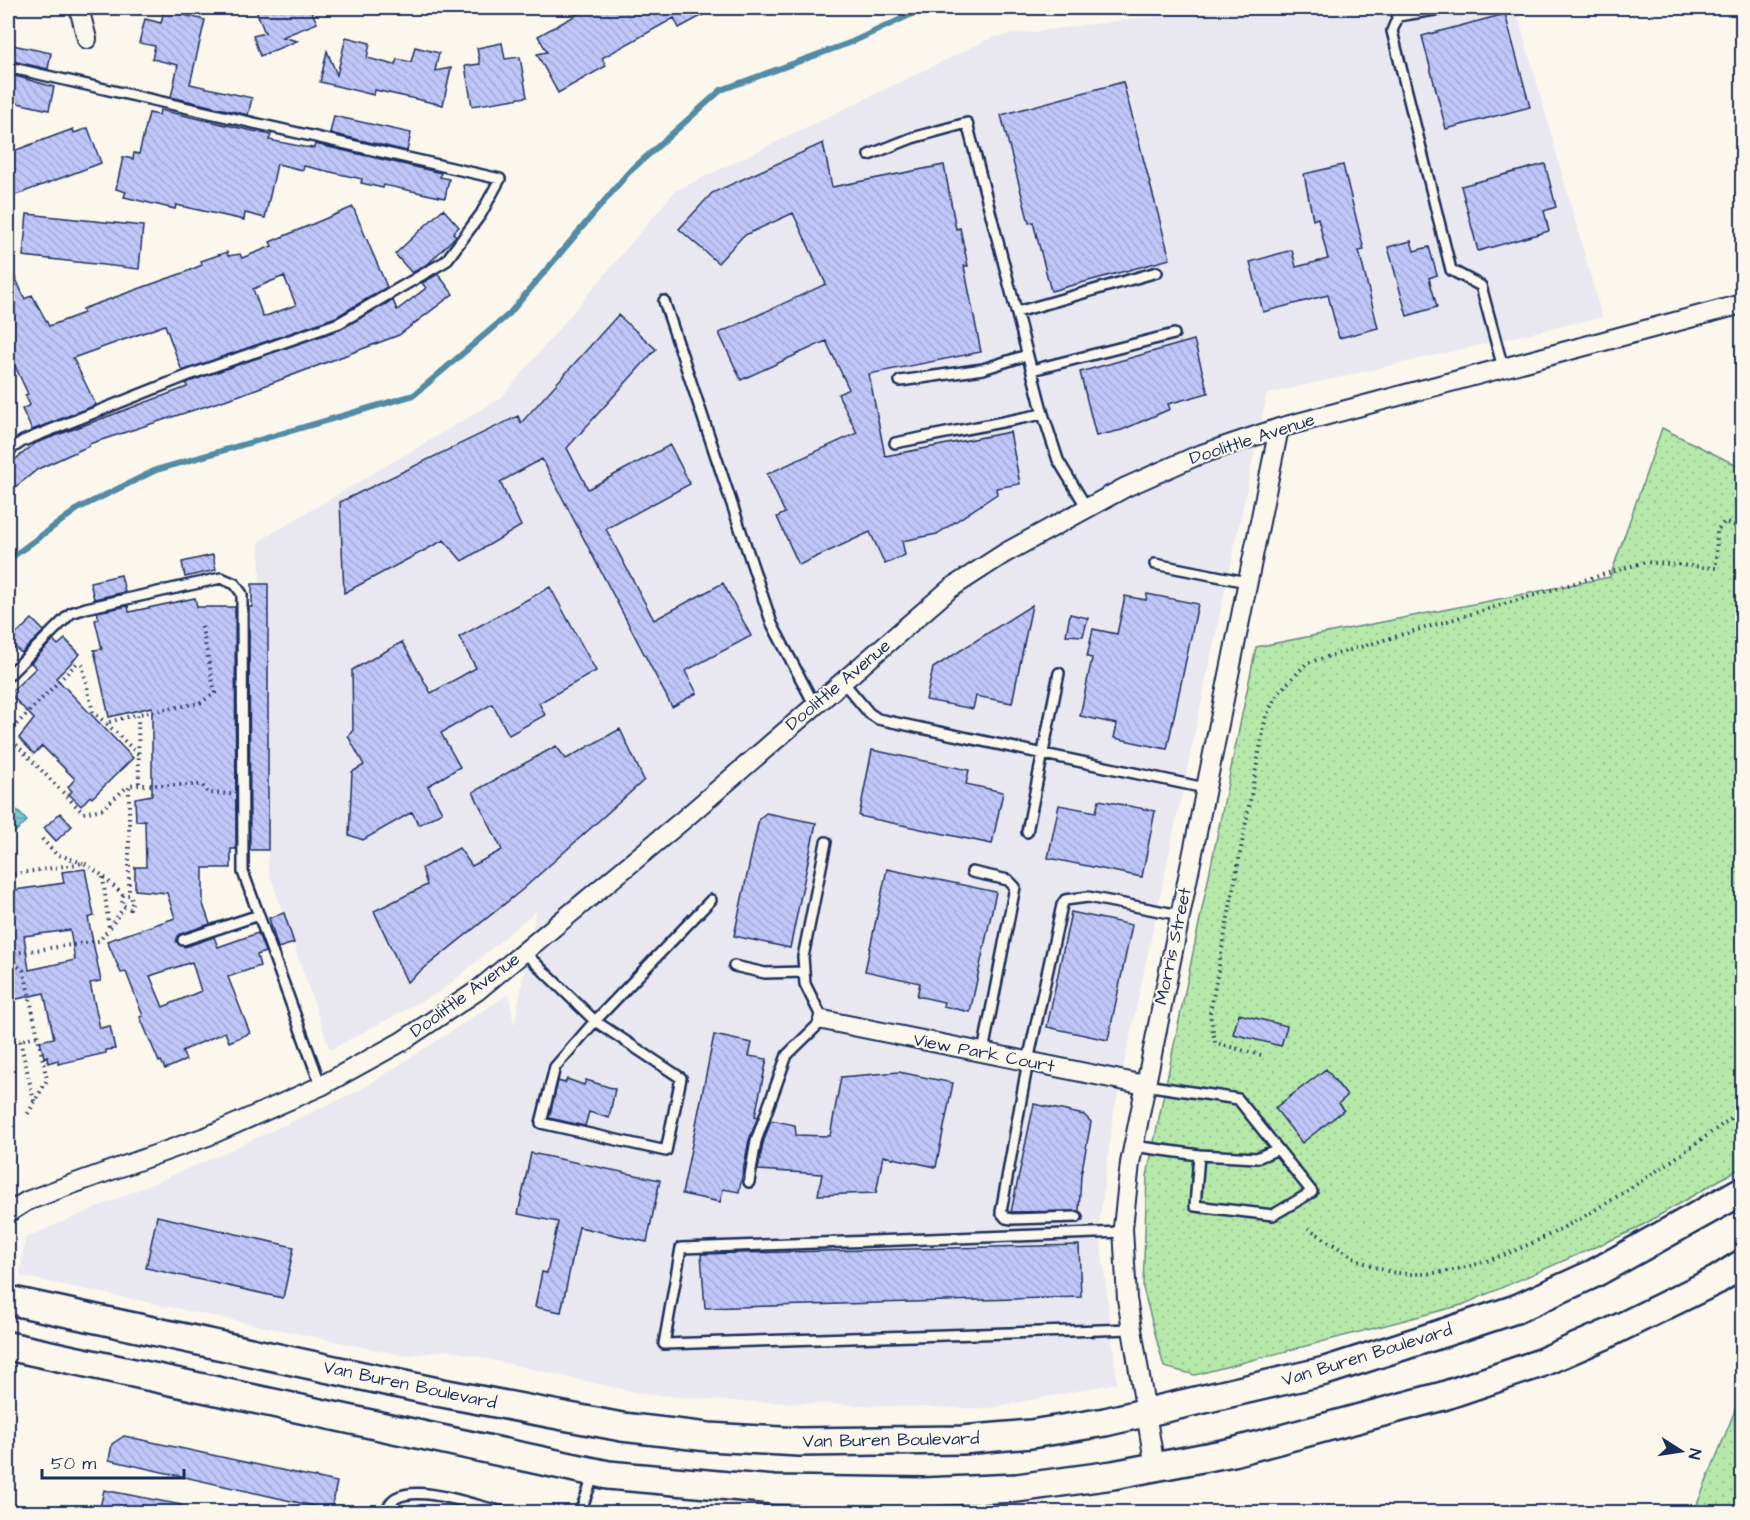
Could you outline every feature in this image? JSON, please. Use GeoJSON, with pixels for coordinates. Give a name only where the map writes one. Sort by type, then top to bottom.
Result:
{"type":"FeatureCollection","features":[{"type":"Feature","properties":{"kind":"main road","name":"Van Buren Boulevard"},"geometry":{"type":"LineString","coordinates":[[8,1300],[437,1392],[622,1426],[708,1437],[799,1442],[962,1440],[1031,1434],[1145,1413],[1325,1371],[1516,1309],[1602,1269],[1743,1191]]}},
{"type":"Feature","properties":{"kind":"main road"},"geometry":{"type":"LineString","coordinates":[[8,1346],[594,1473],[764,1490],[923,1492],[1017,1488],[1155,1467],[1233,1452],[1443,1396],[1538,1364],[1605,1335],[1717,1280],[1743,1264]]}},
{"type":"Feature","properties":{"kind":"street"},"geometry":{"type":"LineString","coordinates":[[79,8],[87,39]]}},
{"type":"Feature","properties":{"kind":"street","name":"Doolittle Avenue"},"geometry":{"type":"LineString","coordinates":[[8,1213],[27,1202],[67,1186],[208,1137],[321,1086],[401,1042],[477,991],[683,820],[814,704],[843,682],[951,588],[1005,553],[1087,508],[1196,456],[1279,429],[1743,304]]}},
{"type":"Feature","properties":{"kind":"street","name":"Morris Street"},"geometry":{"type":"LineString","coordinates":[[1155,1467],[1126,1299],[1123,1232],[1133,1146],[1279,429]]}},
{"type":"Feature","properties":{"kind":"street","name":"View Park Court"},"geometry":{"type":"LineString","coordinates":[[823,1020],[1145,1085]]}},
{"type":"Feature","properties":{"kind":"lane"},"geometry":{"type":"LineString","coordinates":[[1447,8],[1398,16],[1392,31],[1451,270],[1481,286],[1503,368]]}},
{"type":"Feature","properties":{"kind":"lane"},"geometry":{"type":"LineString","coordinates":[[8,67],[500,178],[481,214],[446,261],[339,323],[189,375],[23,441],[8,451]]}},
{"type":"Feature","properties":{"kind":"lane"},"geometry":{"type":"LineString","coordinates":[[869,155],[912,138],[967,123],[1043,414],[1058,460],[1087,508]]}},
{"type":"Feature","properties":{"kind":"lane"},"geometry":{"type":"LineString","coordinates":[[1017,312],[1157,272]]}},
{"type":"Feature","properties":{"kind":"lane"},"geometry":{"type":"LineString","coordinates":[[664,301],[772,624],[814,704]]}},
{"type":"Feature","properties":{"kind":"lane"},"geometry":{"type":"LineString","coordinates":[[1032,370],[1174,334]]}},
{"type":"Feature","properties":{"kind":"lane"},"geometry":{"type":"LineString","coordinates":[[900,381],[983,369],[1027,355]]}},
{"type":"Feature","properties":{"kind":"lane"},"geometry":{"type":"LineString","coordinates":[[895,443],[1043,414]]}},
{"type":"Feature","properties":{"kind":"lane"},"geometry":{"type":"LineString","coordinates":[[1155,564],[1247,582]]}},
{"type":"Feature","properties":{"kind":"lane"},"geometry":{"type":"LineString","coordinates":[[8,676],[72,613],[221,578],[235,584],[242,594],[243,872],[321,1086]]}},
{"type":"Feature","properties":{"kind":"lane"},"geometry":{"type":"LineString","coordinates":[[1027,832],[1059,673]]}},
{"type":"Feature","properties":{"kind":"lane"},"geometry":{"type":"LineString","coordinates":[[843,682],[869,713],[878,719],[1205,788]]}},
{"type":"Feature","properties":{"kind":"lane"},"geometry":{"type":"LineString","coordinates":[[749,1182],[759,1132],[787,1055],[823,1020],[811,999],[804,972],[806,940],[826,842]]}},
{"type":"Feature","properties":{"kind":"lane"},"geometry":{"type":"LineString","coordinates":[[972,872],[1008,880],[1015,887],[983,1052]]}},
{"type":"Feature","properties":{"kind":"lane"},"geometry":{"type":"LineString","coordinates":[[1077,1217],[1012,1219],[1006,1218],[1001,1212],[1028,1062],[1065,900],[1088,897],[1180,915]]}},
{"type":"Feature","properties":{"kind":"lane"},"geometry":{"type":"LineString","coordinates":[[524,952],[594,1021],[681,1078],[666,1151],[541,1123],[555,1067],[594,1021],[711,900]]}},
{"type":"Feature","properties":{"kind":"lane"},"geometry":{"type":"LineString","coordinates":[[183,940],[259,915]]}},
{"type":"Feature","properties":{"kind":"lane"},"geometry":{"type":"LineString","coordinates":[[734,966],[765,973],[804,972]]}},
{"type":"Feature","properties":{"kind":"lane"},"geometry":{"type":"LineString","coordinates":[[1145,1085],[1238,1100],[1311,1192],[1274,1215],[1195,1206],[1199,1155]]}},
{"type":"Feature","properties":{"kind":"lane"},"geometry":{"type":"LineString","coordinates":[[1133,1146],[1199,1155],[1257,1158],[1278,1149]]}},
{"type":"Feature","properties":{"kind":"lane"},"geometry":{"type":"LineString","coordinates":[[1123,1232],[681,1248],[664,1344],[1131,1329]]}},
{"type":"Feature","properties":{"kind":"lane"},"geometry":{"type":"LineString","coordinates":[[580,1512],[594,1473]]}},
{"type":"Feature","properties":{"kind":"lane"},"geometry":{"type":"LineString","coordinates":[[385,1512],[394,1498],[408,1494],[467,1508],[504,1512]]}},
{"type":"Feature","properties":{"kind":"path"},"geometry":{"type":"LineString","coordinates":[[1261,1055],[1215,1043],[1210,1013],[1266,716],[1279,692],[1307,663],[1645,562],[1716,567],[1718,530],[1724,522],[1743,528]]}},
{"type":"Feature","properties":{"kind":"path"},"geometry":{"type":"LineString","coordinates":[[106,723],[138,714],[200,703],[215,693],[201,623]]}},
{"type":"Feature","properties":{"kind":"path"},"geometry":{"type":"LineString","coordinates":[[138,754],[93,712],[80,663],[8,734],[82,813],[102,809],[129,785],[202,785],[208,794],[243,793]]}},
{"type":"Feature","properties":{"kind":"path"},"geometry":{"type":"LineString","coordinates":[[138,714],[139,783]]}},
{"type":"Feature","properties":{"kind":"path"},"geometry":{"type":"LineString","coordinates":[[124,907],[130,909],[133,906],[133,900],[129,895],[129,785]]}},
{"type":"Feature","properties":{"kind":"path"},"geometry":{"type":"LineString","coordinates":[[8,954],[99,941],[124,907],[123,896],[103,876],[84,863],[56,854],[42,839]]}},
{"type":"Feature","properties":{"kind":"path"},"geometry":{"type":"LineString","coordinates":[[8,875],[84,863]]}},
{"type":"Feature","properties":{"kind":"path"},"geometry":{"type":"LineString","coordinates":[[103,876],[109,929]]}},
{"type":"Feature","properties":{"kind":"path"},"geometry":{"type":"LineString","coordinates":[[123,896],[129,895]]}},
{"type":"Feature","properties":{"kind":"path"},"geometry":{"type":"LineString","coordinates":[[8,960],[23,970],[47,1080],[26,1117]]}},
{"type":"Feature","properties":{"kind":"path"},"geometry":{"type":"LineString","coordinates":[[8,1042],[38,1036]]}},
{"type":"Feature","properties":{"kind":"path"},"geometry":{"type":"LineString","coordinates":[[20,1040],[35,1102]]}},
{"type":"Feature","properties":{"kind":"path"},"geometry":{"type":"LineString","coordinates":[[1308,1228],[1360,1260],[1397,1273],[1457,1271],[1536,1242],[1662,1169],[1743,1110]]}},
{"type":"Feature","properties":{"kind":"shaded area"},"geometry":{"type":"Polygon","coordinates":[[[1217,8],[1516,8],[1602,317],[1267,394],[1113,1117],[1099,1225],[1117,1383],[985,1409],[730,1401],[643,1394],[448,1350],[406,1356],[20,1276],[25,1238],[215,1157],[362,1089],[509,994],[514,1026],[536,911],[444,989],[330,1050],[268,869],[259,541],[501,398],[675,191],[993,37],[1217,8]]]}},
{"type":"Feature","properties":{"kind":"green space"},"geometry":{"type":"Polygon","coordinates":[[[1662,428],[1742,468],[1742,1167],[1634,1230],[1462,1305],[1195,1375],[1164,1367],[1143,1288],[1147,1176],[1256,647],[1610,577],[1662,428]]]}},
{"type":"Feature","properties":{"kind":"green space"},"geometry":{"type":"Polygon","coordinates":[[[1742,1393],[1742,1512],[1694,1512],[1742,1393]]]}},
{"type":"Feature","properties":{"kind":"water"},"geometry":{"type":"Polygon","coordinates":[[[8,801],[27,821],[13,834],[8,828],[8,801]]]}},
{"type":"Feature","properties":{"kind":"building"},"geometry":{"type":"Polygon","coordinates":[[[255,8],[310,8],[317,23],[282,37],[297,41],[260,56],[253,36],[265,33],[255,8]]]}},
{"type":"Feature","properties":{"kind":"building"},"geometry":{"type":"Polygon","coordinates":[[[589,8],[716,8],[679,28],[674,18],[602,58],[606,66],[558,93],[537,54],[547,52],[538,36],[589,8]]]}},
{"type":"Feature","properties":{"kind":"building"},"geometry":{"type":"Polygon","coordinates":[[[164,10],[205,20],[190,84],[252,98],[248,115],[171,97],[178,65],[152,59],[155,46],[139,43],[145,19],[161,23],[164,10]]]}},
{"type":"Feature","properties":{"kind":"building"},"geometry":{"type":"Polygon","coordinates":[[[1505,14],[1530,107],[1446,129],[1422,36],[1505,14]]]}},
{"type":"Feature","properties":{"kind":"building"},"geometry":{"type":"Polygon","coordinates":[[[346,37],[370,43],[367,58],[395,65],[397,59],[411,62],[415,47],[439,53],[435,71],[451,68],[443,105],[375,90],[374,95],[320,82],[327,51],[337,75],[346,37]]]}},
{"type":"Feature","properties":{"kind":"building"},"geometry":{"type":"Polygon","coordinates":[[[502,43],[505,59],[520,57],[527,97],[472,106],[465,66],[480,64],[477,48],[502,43]]]}},
{"type":"Feature","properties":{"kind":"building"},"geometry":{"type":"Polygon","coordinates":[[[8,44],[51,53],[48,69],[8,60],[8,44]]]}},
{"type":"Feature","properties":{"kind":"building"},"geometry":{"type":"Polygon","coordinates":[[[8,74],[54,87],[49,110],[8,101],[8,74]]]}},
{"type":"Feature","properties":{"kind":"building"},"geometry":{"type":"Polygon","coordinates":[[[1123,82],[1170,259],[1051,291],[1033,222],[1029,223],[1001,115],[1123,82]]]}},
{"type":"Feature","properties":{"kind":"building"},"geometry":{"type":"Polygon","coordinates":[[[160,110],[271,135],[269,140],[314,148],[315,144],[441,173],[440,177],[449,179],[445,198],[384,185],[383,188],[361,183],[362,179],[304,166],[303,170],[277,164],[265,218],[245,213],[244,220],[176,205],[175,209],[124,197],[126,192],[116,189],[123,157],[133,159],[134,153],[139,154],[149,113],[159,115],[160,110]]]}},
{"type":"Feature","properties":{"kind":"building"},"geometry":{"type":"Polygon","coordinates":[[[334,116],[411,133],[407,151],[330,133],[334,116]]]}},
{"type":"Feature","properties":{"kind":"building"},"geometry":{"type":"Polygon","coordinates":[[[88,128],[101,163],[8,198],[8,153],[73,129],[74,133],[88,128]]]}},
{"type":"Feature","properties":{"kind":"building"},"geometry":{"type":"Polygon","coordinates":[[[823,143],[832,187],[944,165],[956,229],[960,228],[968,266],[964,266],[981,352],[869,374],[885,456],[1010,432],[1020,484],[996,488],[997,494],[937,534],[902,541],[905,555],[885,564],[870,532],[799,565],[777,517],[785,513],[767,474],[857,433],[838,394],[849,389],[826,341],[741,380],[719,333],[826,284],[793,213],[743,236],[718,263],[679,229],[712,193],[823,143]]]}},
{"type":"Feature","properties":{"kind":"building"},"geometry":{"type":"Polygon","coordinates":[[[1545,164],[1556,207],[1544,211],[1549,231],[1478,251],[1461,186],[1545,164]]]}},
{"type":"Feature","properties":{"kind":"building"},"geometry":{"type":"Polygon","coordinates":[[[1343,165],[1364,250],[1359,251],[1378,328],[1339,338],[1328,295],[1263,312],[1250,262],[1292,250],[1296,267],[1328,259],[1318,218],[1313,220],[1304,174],[1343,165]]]}},
{"type":"Feature","properties":{"kind":"building"},"geometry":{"type":"Polygon","coordinates":[[[353,207],[387,287],[336,317],[182,371],[165,325],[73,358],[96,405],[32,430],[22,409],[30,405],[25,395],[28,394],[8,351],[8,261],[25,299],[32,295],[49,326],[84,313],[82,309],[202,265],[201,261],[227,252],[228,256],[240,254],[242,258],[272,246],[270,242],[353,207]],[[284,276],[253,289],[263,317],[296,305],[284,276]]]}},
{"type":"Feature","properties":{"kind":"building"},"geometry":{"type":"Polygon","coordinates":[[[443,209],[459,227],[453,233],[456,236],[429,263],[412,273],[395,254],[443,209]]]}},
{"type":"Feature","properties":{"kind":"building"},"geometry":{"type":"Polygon","coordinates":[[[27,214],[143,226],[139,269],[23,256],[27,214]]]}},
{"type":"Feature","properties":{"kind":"building"},"geometry":{"type":"Polygon","coordinates":[[[1411,241],[1414,251],[1429,247],[1437,275],[1429,278],[1437,307],[1407,316],[1388,247],[1411,241]]]}},
{"type":"Feature","properties":{"kind":"building"},"geometry":{"type":"Polygon","coordinates":[[[438,274],[453,294],[399,335],[240,395],[89,444],[38,469],[8,493],[8,465],[36,443],[187,387],[186,383],[191,381],[341,329],[393,300],[397,310],[426,288],[422,283],[438,274]]]}},
{"type":"Feature","properties":{"kind":"building"},"geometry":{"type":"Polygon","coordinates":[[[618,315],[656,349],[567,448],[588,489],[670,445],[690,484],[606,529],[654,620],[723,583],[751,636],[685,671],[697,693],[672,707],[542,459],[500,482],[521,526],[462,561],[444,540],[344,593],[340,502],[518,416],[521,423],[618,315]]]}},
{"type":"Feature","properties":{"kind":"building"},"geometry":{"type":"Polygon","coordinates":[[[1194,340],[1208,393],[1168,404],[1170,409],[1122,430],[1096,436],[1080,372],[1194,340]]]}},
{"type":"Feature","properties":{"kind":"building"},"geometry":{"type":"Polygon","coordinates":[[[213,555],[216,570],[185,577],[182,562],[213,555]]]}},
{"type":"Feature","properties":{"kind":"building"},"geometry":{"type":"Polygon","coordinates":[[[121,575],[125,592],[94,599],[90,582],[121,575]]]}},
{"type":"Feature","properties":{"kind":"building"},"geometry":{"type":"Polygon","coordinates":[[[252,584],[268,584],[268,850],[250,850],[249,607],[252,607],[252,584]]]}},
{"type":"Feature","properties":{"kind":"building"},"geometry":{"type":"Polygon","coordinates":[[[550,587],[596,671],[539,703],[545,715],[509,735],[492,704],[441,733],[460,767],[428,786],[442,812],[419,825],[412,812],[363,840],[349,835],[352,772],[364,765],[348,736],[353,730],[352,670],[402,642],[431,693],[476,668],[459,637],[550,587]]]}},
{"type":"Feature","properties":{"kind":"building"},"geometry":{"type":"Polygon","coordinates":[[[1147,594],[1198,604],[1167,749],[1114,738],[1117,724],[1080,716],[1092,658],[1087,657],[1093,629],[1117,634],[1125,596],[1146,600],[1147,594]]]}},
{"type":"Feature","properties":{"kind":"building"},"geometry":{"type":"Polygon","coordinates":[[[195,598],[197,607],[235,607],[236,849],[231,849],[231,868],[203,868],[203,904],[210,924],[180,934],[176,942],[185,947],[214,937],[218,947],[258,933],[265,952],[257,955],[260,966],[228,977],[250,1033],[229,1042],[225,1032],[182,1051],[186,1060],[165,1069],[161,1061],[159,1062],[140,1017],[143,1016],[126,972],[121,973],[107,941],[175,918],[167,893],[135,890],[135,867],[146,867],[145,820],[136,821],[135,798],[152,795],[152,707],[109,717],[94,650],[102,649],[95,620],[99,619],[97,612],[128,606],[129,612],[195,598]],[[192,962],[150,976],[163,1007],[201,991],[192,962]]]}},
{"type":"Feature","properties":{"kind":"building"},"geometry":{"type":"Polygon","coordinates":[[[1032,605],[1012,703],[976,696],[973,709],[926,700],[933,668],[1032,605]]]}},
{"type":"Feature","properties":{"kind":"building"},"geometry":{"type":"Polygon","coordinates":[[[1070,614],[1088,618],[1083,636],[1066,635],[1070,614]]]}},
{"type":"Feature","properties":{"kind":"building"},"geometry":{"type":"Polygon","coordinates":[[[32,619],[44,631],[21,653],[9,641],[32,619]]]}},
{"type":"Feature","properties":{"kind":"building"},"geometry":{"type":"Polygon","coordinates":[[[65,639],[80,654],[56,678],[133,758],[81,806],[69,794],[72,791],[68,787],[75,779],[42,746],[34,754],[19,738],[34,719],[11,695],[11,692],[36,668],[31,663],[53,640],[58,645],[65,639]]]}},
{"type":"Feature","properties":{"kind":"building"},"geometry":{"type":"Polygon","coordinates":[[[620,729],[644,780],[522,890],[407,982],[374,911],[427,885],[422,868],[459,848],[472,866],[502,850],[473,792],[556,746],[566,759],[620,729]]]}},
{"type":"Feature","properties":{"kind":"building"},"geometry":{"type":"Polygon","coordinates":[[[872,750],[969,770],[966,784],[1003,792],[992,844],[859,816],[872,750]]]}},
{"type":"Feature","properties":{"kind":"building"},"geometry":{"type":"Polygon","coordinates":[[[1099,800],[1155,811],[1142,877],[1048,858],[1059,805],[1096,812],[1099,800]]]}},
{"type":"Feature","properties":{"kind":"building"},"geometry":{"type":"Polygon","coordinates":[[[60,813],[72,826],[56,841],[44,828],[60,813]]]}},
{"type":"Feature","properties":{"kind":"building"},"geometry":{"type":"Polygon","coordinates":[[[766,813],[816,823],[790,948],[734,936],[759,819],[766,813]]]}},
{"type":"Feature","properties":{"kind":"building"},"geometry":{"type":"Polygon","coordinates":[[[85,869],[94,916],[88,918],[101,981],[90,983],[100,1028],[110,1026],[115,1049],[58,1064],[58,1060],[48,1063],[40,1041],[54,1038],[44,993],[8,1001],[8,891],[64,883],[62,872],[85,869]],[[70,930],[24,936],[29,970],[75,960],[70,930]]]}},
{"type":"Feature","properties":{"kind":"building"},"geometry":{"type":"Polygon","coordinates":[[[887,869],[996,892],[970,1012],[943,1006],[944,1002],[917,996],[920,983],[865,971],[887,869]]]}},
{"type":"Feature","properties":{"kind":"building"},"geometry":{"type":"Polygon","coordinates":[[[1071,912],[1132,925],[1108,1040],[1047,1027],[1071,912]]]}},
{"type":"Feature","properties":{"kind":"building"},"geometry":{"type":"Polygon","coordinates":[[[284,913],[294,943],[278,948],[269,918],[284,913]]]}},
{"type":"Feature","properties":{"kind":"building"},"geometry":{"type":"Polygon","coordinates":[[[1239,1014],[1287,1026],[1281,1046],[1233,1034],[1239,1014]]]}},
{"type":"Feature","properties":{"kind":"building"},"geometry":{"type":"Polygon","coordinates":[[[714,1035],[752,1043],[749,1056],[767,1059],[755,1116],[758,1117],[749,1140],[739,1192],[723,1189],[720,1202],[682,1194],[714,1035]]]}},
{"type":"Feature","properties":{"kind":"building"},"geometry":{"type":"Polygon","coordinates":[[[1326,1069],[1347,1096],[1339,1103],[1344,1110],[1302,1143],[1275,1108],[1326,1069]]]}},
{"type":"Feature","properties":{"kind":"building"},"geometry":{"type":"Polygon","coordinates":[[[899,1072],[953,1083],[936,1167],[883,1156],[876,1193],[818,1195],[822,1174],[758,1170],[763,1143],[771,1120],[795,1125],[796,1135],[830,1136],[841,1077],[899,1072]]]}},
{"type":"Feature","properties":{"kind":"building"},"geometry":{"type":"Polygon","coordinates":[[[567,1079],[584,1085],[586,1080],[615,1089],[609,1118],[589,1112],[585,1126],[549,1118],[558,1081],[565,1083],[567,1079]]]}},
{"type":"Feature","properties":{"kind":"building"},"geometry":{"type":"Polygon","coordinates":[[[1034,1104],[1084,1115],[1091,1122],[1081,1175],[1079,1211],[1011,1212],[1034,1104]]]}},
{"type":"Feature","properties":{"kind":"building"},"geometry":{"type":"Polygon","coordinates":[[[531,1153],[660,1180],[647,1242],[579,1227],[561,1312],[535,1307],[542,1272],[547,1273],[558,1222],[518,1214],[531,1153]]]}},
{"type":"Feature","properties":{"kind":"building"},"geometry":{"type":"Polygon","coordinates":[[[157,1216],[294,1247],[283,1298],[146,1268],[157,1216]]]}},
{"type":"Feature","properties":{"kind":"building"},"geometry":{"type":"Polygon","coordinates":[[[1079,1245],[1081,1297],[705,1308],[701,1254],[1079,1245]]]}},
{"type":"Feature","properties":{"kind":"building"},"geometry":{"type":"Polygon","coordinates":[[[124,1436],[337,1482],[331,1510],[109,1460],[112,1444],[124,1436]]]}},
{"type":"Feature","properties":{"kind":"building"},"geometry":{"type":"Polygon","coordinates":[[[104,1490],[182,1505],[181,1512],[99,1512],[104,1490]]]}},
{"type":"Feature","properties":{"kind":"waterway"},"geometry":{"type":"LineString","coordinates":[[8,560],[79,508],[156,470],[414,395],[509,314],[628,173],[721,90],[852,42],[925,8]]}}]}
